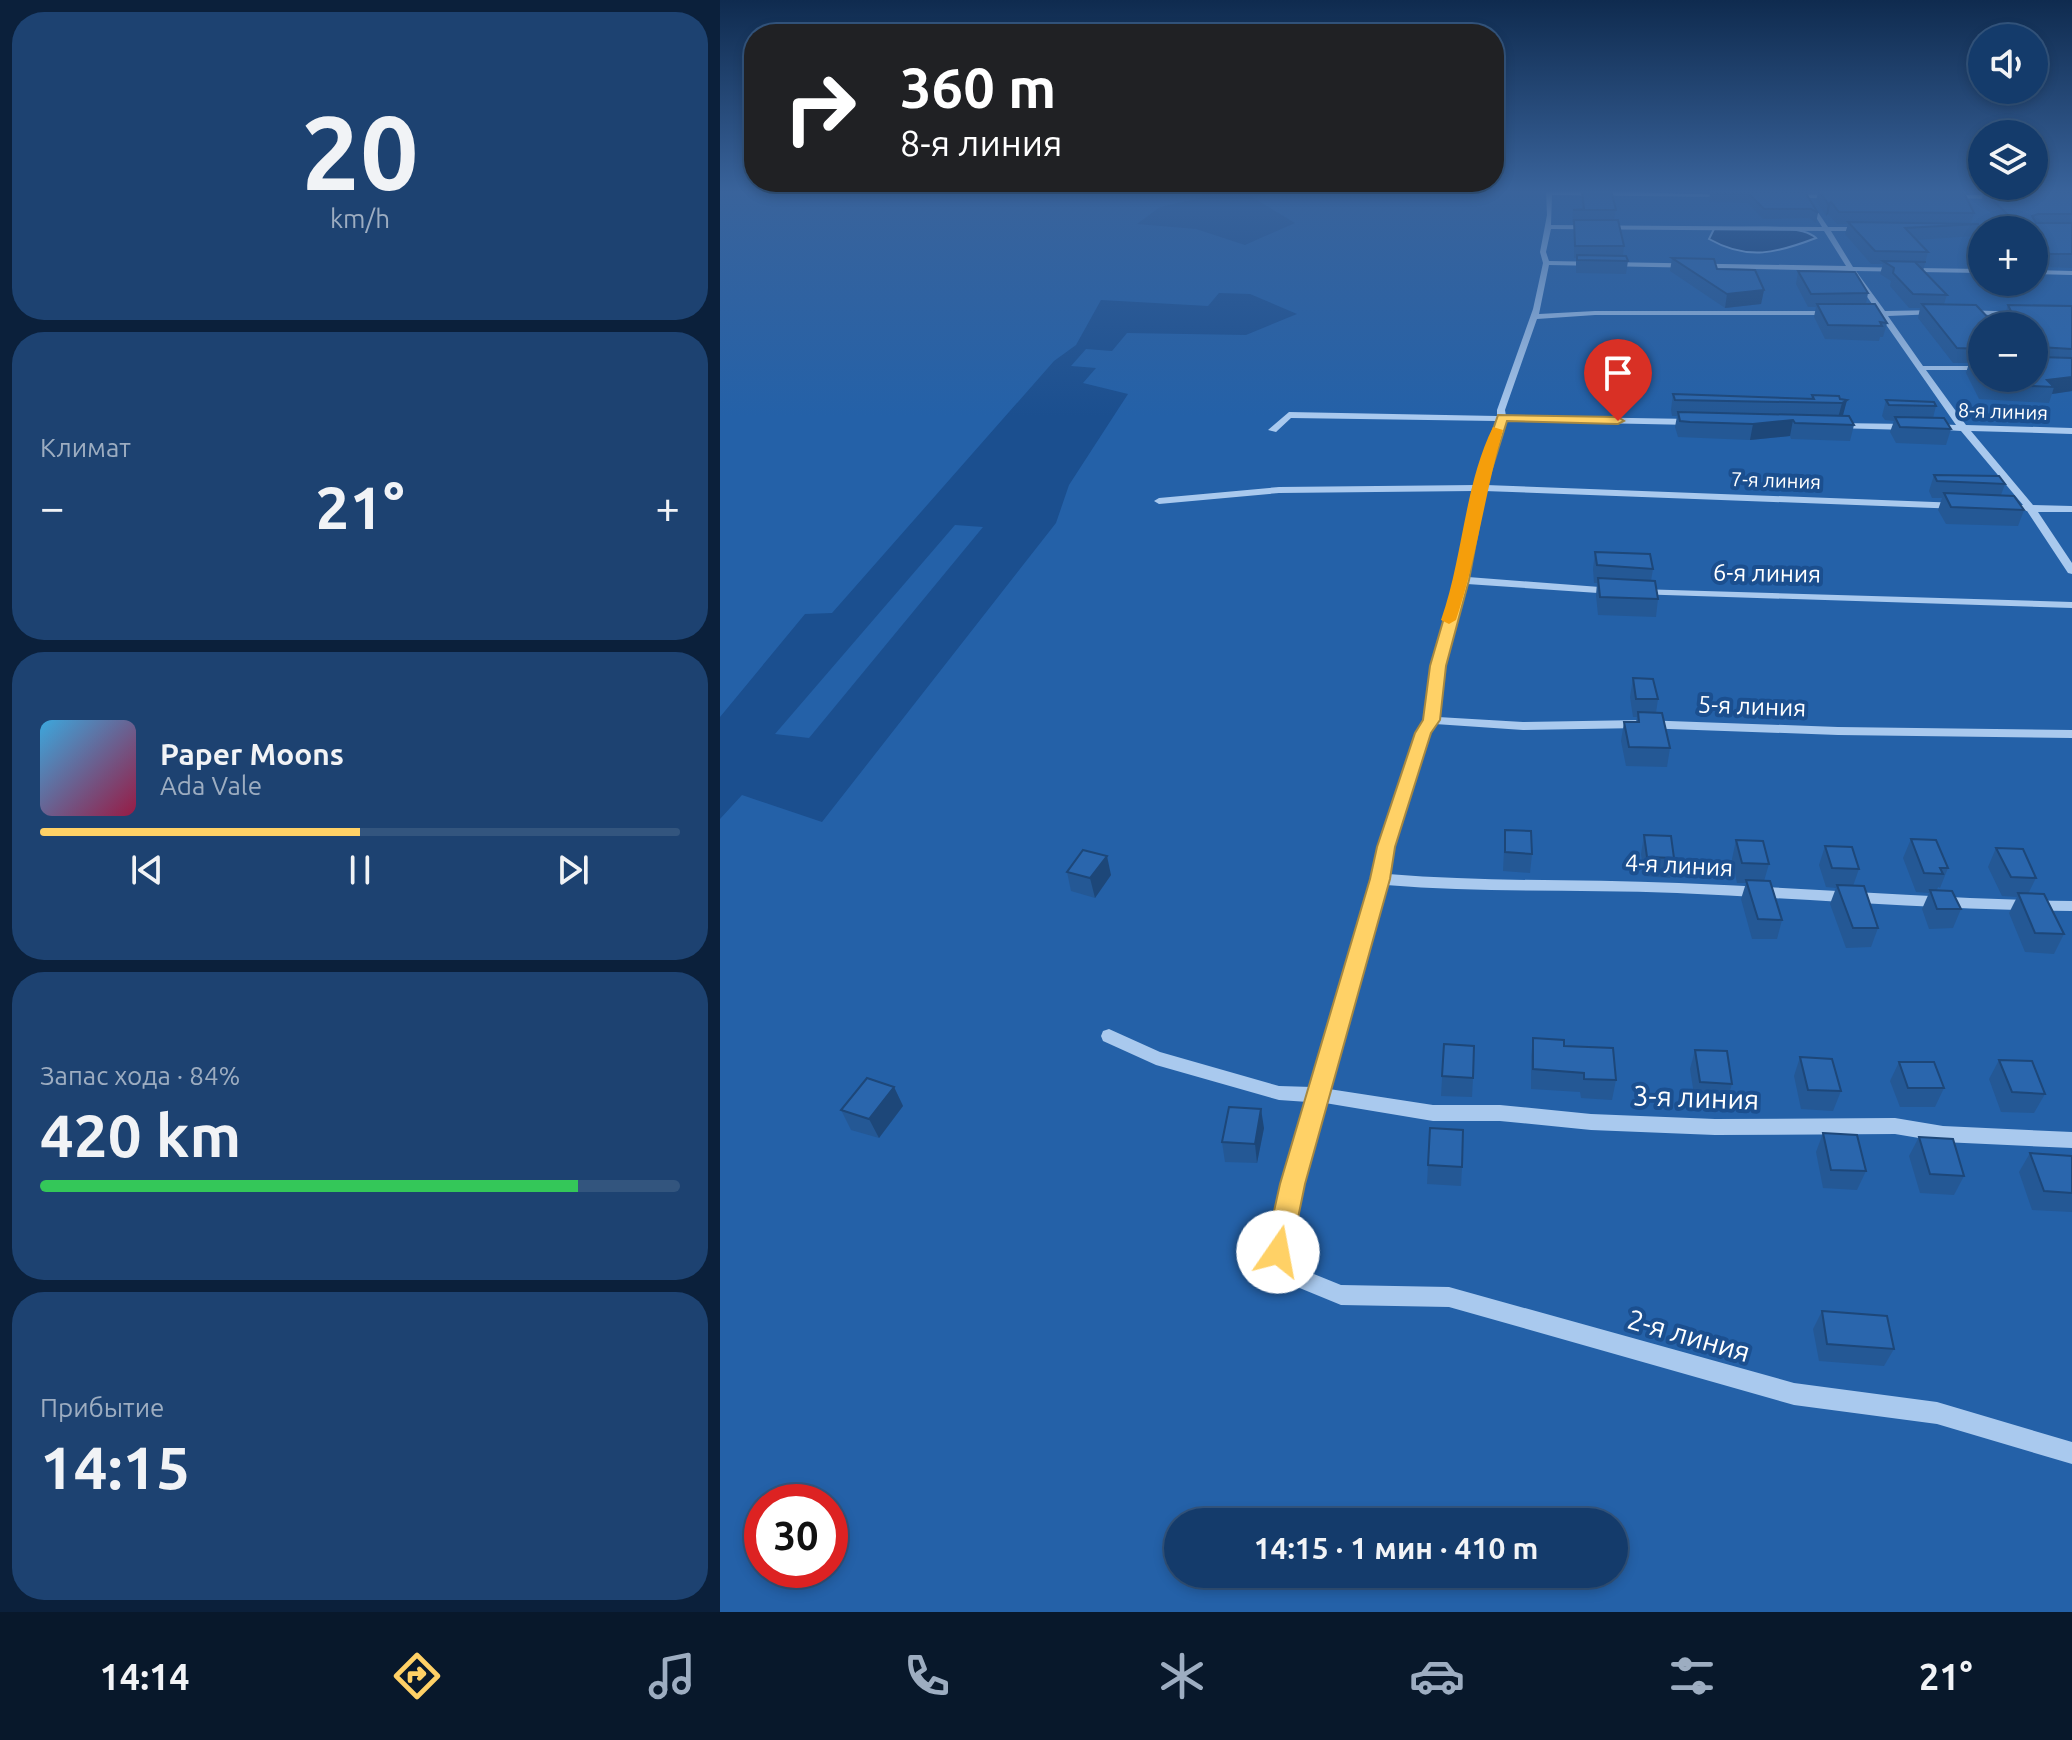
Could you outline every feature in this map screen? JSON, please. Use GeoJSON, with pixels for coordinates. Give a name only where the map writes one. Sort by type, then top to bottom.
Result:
{"type":"FeatureCollection","features":[{"type":"Feature","properties":{"kind":"street"},"geometry":{"type":"LineString","coordinates":[[1320,1095],[1380,879],[1386,847],[1423,733],[1431,720],[1438,666],[1462,580],[1480,488],[1517,358],[1534,317],[1546,265]]}},
{"type":"Feature","properties":{"kind":"street"},"geometry":{"type":"LineString","coordinates":[[1660,265],[1968,271]]}},
{"type":"Feature","properties":{"kind":"street"},"geometry":{"type":"LineString","coordinates":[[1851,265],[1953,415],[2031,509],[2072,571]]}},
{"type":"Feature","properties":{"kind":"street"},"geometry":{"type":"LineString","coordinates":[[2048,272],[2072,273]]}},
{"type":"Feature","properties":{"kind":"street"},"geometry":{"type":"LineString","coordinates":[[1534,317],[1595,313],[1843,314]]}},
{"type":"Feature","properties":{"kind":"street"},"geometry":{"type":"LineString","coordinates":[[1855,314],[1968,314]]}},
{"type":"Feature","properties":{"kind":"street"},"geometry":{"type":"LineString","coordinates":[[1922,368],[1968,368]]}},
{"type":"Feature","properties":{"kind":"street"},"geometry":{"type":"LineString","coordinates":[[1273,430],[1289,415],[1701,422]]}},
{"type":"Feature","properties":{"kind":"street","name":"8-я линия"},"geometry":{"type":"LineString","coordinates":[[1819,425],[2072,431]]}},
{"type":"Feature","properties":{"kind":"street","name":"7-я линия"},"geometry":{"type":"LineString","coordinates":[[1159,501],[1279,490],[1480,488],[1974,507]]}},
{"type":"Feature","properties":{"kind":"street"},"geometry":{"type":"LineString","coordinates":[[1988,507],[2072,509]]}},
{"type":"Feature","properties":{"kind":"street","name":"6-я линия"},"geometry":{"type":"LineString","coordinates":[[1462,580],[1640,592],[2072,605]]}},
{"type":"Feature","properties":{"kind":"street","name":"5-я линия"},"geometry":{"type":"LineString","coordinates":[[1431,720],[1523,726],[1641,724],[1838,731],[2072,734]]}},
{"type":"Feature","properties":{"kind":"street","name":"4-я линия"},"geometry":{"type":"LineString","coordinates":[[1380,879],[1448,886],[1624,886],[1889,901],[2072,906]]}},
{"type":"Feature","properties":{"kind":"street","name":"3-я линия"},"geometry":{"type":"LineString","coordinates":[[1109,1036],[1156,1058],[1279,1093],[1320,1095],[1433,1113],[1500,1113],[1591,1122],[1715,1127],[1895,1126],[1943,1134],[2072,1140]]}},
{"type":"Feature","properties":{"kind":"street","name":"2-я линия"},"geometry":{"type":"LineString","coordinates":[[1320,1095],[1293,1184],[1278,1252],[1292,1275],[1341,1295],[1449,1297],[1794,1394],[1937,1413],[2072,1453]]}},
{"type":"Feature","properties":{"kind":"shaded area"},"geometry":{"type":"Polygon","coordinates":[[[720,265],[1968,265],[1968,296],[2048,296],[2048,265],[2072,265],[2072,1612],[720,1612],[720,819],[742,795],[822,822],[1056,523],[1069,485],[1128,394],[1083,383],[1096,368],[1071,366],[1086,349],[1112,351],[1127,333],[1246,335],[1297,314],[1250,294],[1219,293],[1208,306],[1101,300],[1076,345],[1054,361],[832,613],[805,614],[720,717],[720,265]]]}},
{"type":"Feature","properties":{"kind":"shaded area"},"geometry":{"type":"Polygon","coordinates":[[[955,525],[983,527],[809,738],[775,734],[955,525]]]}},
{"type":"Feature","properties":{"kind":"building"},"geometry":{"type":"Polygon","coordinates":[[[1683,265],[1755,270],[1764,290],[1727,294],[1683,265]]]}},
{"type":"Feature","properties":{"kind":"building"},"geometry":{"type":"Polygon","coordinates":[[[1890,265],[1918,265],[1947,295],[1913,294],[1893,273],[1894,268],[1890,265]]]}},
{"type":"Feature","properties":{"kind":"building"},"geometry":{"type":"Polygon","coordinates":[[[1798,271],[1855,272],[1868,293],[1811,294],[1798,271]]]}},
{"type":"Feature","properties":{"kind":"building"},"geometry":{"type":"Polygon","coordinates":[[[1817,304],[1875,304],[1887,323],[1880,322],[1882,326],[1828,325],[1817,304]]]}},
{"type":"Feature","properties":{"kind":"building"},"geometry":{"type":"Polygon","coordinates":[[[1922,304],[1976,305],[1983,312],[1968,312],[1968,348],[1957,348],[1922,304]]]}},
{"type":"Feature","properties":{"kind":"building"},"geometry":{"type":"Polygon","coordinates":[[[2008,305],[2072,306],[2072,349],[2048,348],[2048,312],[2011,312],[2008,305]]]}},
{"type":"Feature","properties":{"kind":"building"},"geometry":{"type":"Polygon","coordinates":[[[2048,357],[2072,358],[2072,377],[2048,380],[2048,357]]]}},
{"type":"Feature","properties":{"kind":"building"},"geometry":{"type":"Polygon","coordinates":[[[1673,394],[1814,399],[1812,395],[1839,396],[1847,400],[1842,403],[1675,400],[1673,394]]]}},
{"type":"Feature","properties":{"kind":"building"},"geometry":{"type":"Polygon","coordinates":[[[1886,400],[1934,402],[1936,406],[1889,405],[1886,400]]]}},
{"type":"Feature","properties":{"kind":"building"},"geometry":{"type":"Polygon","coordinates":[[[1678,412],[1849,416],[1854,425],[1795,423],[1793,420],[1753,424],[1690,422],[1680,421],[1678,412]]]}},
{"type":"Feature","properties":{"kind":"building"},"geometry":{"type":"Polygon","coordinates":[[[1895,417],[1944,418],[1951,429],[1900,427],[1895,417]]]}},
{"type":"Feature","properties":{"kind":"building"},"geometry":{"type":"Polygon","coordinates":[[[1934,475],[1999,476],[2005,484],[1937,481],[1934,475]]]}},
{"type":"Feature","properties":{"kind":"building"},"geometry":{"type":"Polygon","coordinates":[[[1944,493],[2014,496],[2024,510],[1951,507],[1944,493]]]}},
{"type":"Feature","properties":{"kind":"building"},"geometry":{"type":"Polygon","coordinates":[[[1595,552],[1650,554],[1653,569],[1597,565],[1595,552]]]}},
{"type":"Feature","properties":{"kind":"building"},"geometry":{"type":"Polygon","coordinates":[[[1598,578],[1655,581],[1658,599],[1600,597],[1598,578]]]}},
{"type":"Feature","properties":{"kind":"building"},"geometry":{"type":"Polygon","coordinates":[[[1633,678],[1653,679],[1658,699],[1636,699],[1633,678]]]}},
{"type":"Feature","properties":{"kind":"building"},"geometry":{"type":"Polygon","coordinates":[[[1638,712],[1662,713],[1670,748],[1629,747],[1624,722],[1639,722],[1638,712]]]}},
{"type":"Feature","properties":{"kind":"building"},"geometry":{"type":"Polygon","coordinates":[[[1505,830],[1531,831],[1532,854],[1505,852],[1505,830]]]}},
{"type":"Feature","properties":{"kind":"building"},"geometry":{"type":"Polygon","coordinates":[[[1644,835],[1671,836],[1674,858],[1647,857],[1644,835]]]}},
{"type":"Feature","properties":{"kind":"building"},"geometry":{"type":"Polygon","coordinates":[[[1911,839],[1936,840],[1948,868],[1940,868],[1943,874],[1924,873],[1911,839]]]}},
{"type":"Feature","properties":{"kind":"building"},"geometry":{"type":"Polygon","coordinates":[[[1736,840],[1763,841],[1769,864],[1742,863],[1736,840]]]}},
{"type":"Feature","properties":{"kind":"building"},"geometry":{"type":"Polygon","coordinates":[[[1825,846],[1852,847],[1859,869],[1832,868],[1825,846]]]}},
{"type":"Feature","properties":{"kind":"building"},"geometry":{"type":"Polygon","coordinates":[[[1996,848],[2023,849],[2036,878],[2011,877],[1996,848]]]}},
{"type":"Feature","properties":{"kind":"building"},"geometry":{"type":"Polygon","coordinates":[[[1083,850],[1107,856],[1090,878],[1067,872],[1083,850]]]}},
{"type":"Feature","properties":{"kind":"building"},"geometry":{"type":"Polygon","coordinates":[[[1746,880],[1770,881],[1782,920],[1758,919],[1746,880]]]}},
{"type":"Feature","properties":{"kind":"building"},"geometry":{"type":"Polygon","coordinates":[[[1837,885],[1864,886],[1878,928],[1853,928],[1837,885]]]}},
{"type":"Feature","properties":{"kind":"building"},"geometry":{"type":"Polygon","coordinates":[[[1930,890],[1952,891],[1961,909],[1937,909],[1930,890]]]}},
{"type":"Feature","properties":{"kind":"building"},"geometry":{"type":"Polygon","coordinates":[[[2018,893],[2044,894],[2064,934],[2035,933],[2018,893]]]}},
{"type":"Feature","properties":{"kind":"building"},"geometry":{"type":"Polygon","coordinates":[[[1533,1038],[1564,1040],[1564,1046],[1613,1048],[1616,1080],[1584,1079],[1584,1073],[1533,1069],[1533,1038]]]}},
{"type":"Feature","properties":{"kind":"building"},"geometry":{"type":"Polygon","coordinates":[[[1444,1044],[1474,1046],[1473,1078],[1442,1076],[1444,1044]]]}},
{"type":"Feature","properties":{"kind":"building"},"geometry":{"type":"Polygon","coordinates":[[[1695,1050],[1727,1051],[1732,1084],[1700,1082],[1695,1050]]]}},
{"type":"Feature","properties":{"kind":"building"},"geometry":{"type":"Polygon","coordinates":[[[1800,1057],[1832,1059],[1841,1091],[1808,1090],[1800,1057]]]}},
{"type":"Feature","properties":{"kind":"building"},"geometry":{"type":"Polygon","coordinates":[[[1999,1060],[2032,1061],[2045,1094],[2012,1092],[1999,1060]]]}},
{"type":"Feature","properties":{"kind":"building"},"geometry":{"type":"Polygon","coordinates":[[[1899,1062],[1934,1062],[1944,1088],[1908,1088],[1899,1062]]]}},
{"type":"Feature","properties":{"kind":"building"},"geometry":{"type":"Polygon","coordinates":[[[867,1078],[894,1087],[869,1119],[841,1110],[867,1078]]]}},
{"type":"Feature","properties":{"kind":"building"},"geometry":{"type":"Polygon","coordinates":[[[1229,1107],[1261,1109],[1255,1144],[1222,1142],[1229,1107]]]}},
{"type":"Feature","properties":{"kind":"building"},"geometry":{"type":"Polygon","coordinates":[[[1430,1128],[1463,1130],[1462,1167],[1428,1165],[1430,1128]]]}},
{"type":"Feature","properties":{"kind":"building"},"geometry":{"type":"Polygon","coordinates":[[[1823,1133],[1857,1135],[1866,1171],[1831,1170],[1823,1133]]]}},
{"type":"Feature","properties":{"kind":"building"},"geometry":{"type":"Polygon","coordinates":[[[1919,1137],[1953,1139],[1964,1176],[1930,1174],[1919,1137]]]}},
{"type":"Feature","properties":{"kind":"building"},"geometry":{"type":"Polygon","coordinates":[[[2030,1153],[2072,1156],[2072,1193],[2044,1191],[2030,1153]]]}},
{"type":"Feature","properties":{"kind":"building"},"geometry":{"type":"Polygon","coordinates":[[[1822,1311],[1887,1316],[1894,1349],[1827,1344],[1822,1311]]]}},
{"type":"Feature","properties":{"kind":"slow traffic"},"geometry":{"type":"LineString","coordinates":[[1449,620],[1462,580],[1480,488],[1497,430]]}},
{"type":"Feature","properties":{"kind":"route"},"geometry":{"type":"LineString","coordinates":[[1278,1252],[1293,1184],[1380,879],[1386,847],[1423,733],[1431,720],[1448,621],[1462,580],[1465,554],[1495,434],[1502,417],[1618,421]]}}]}
